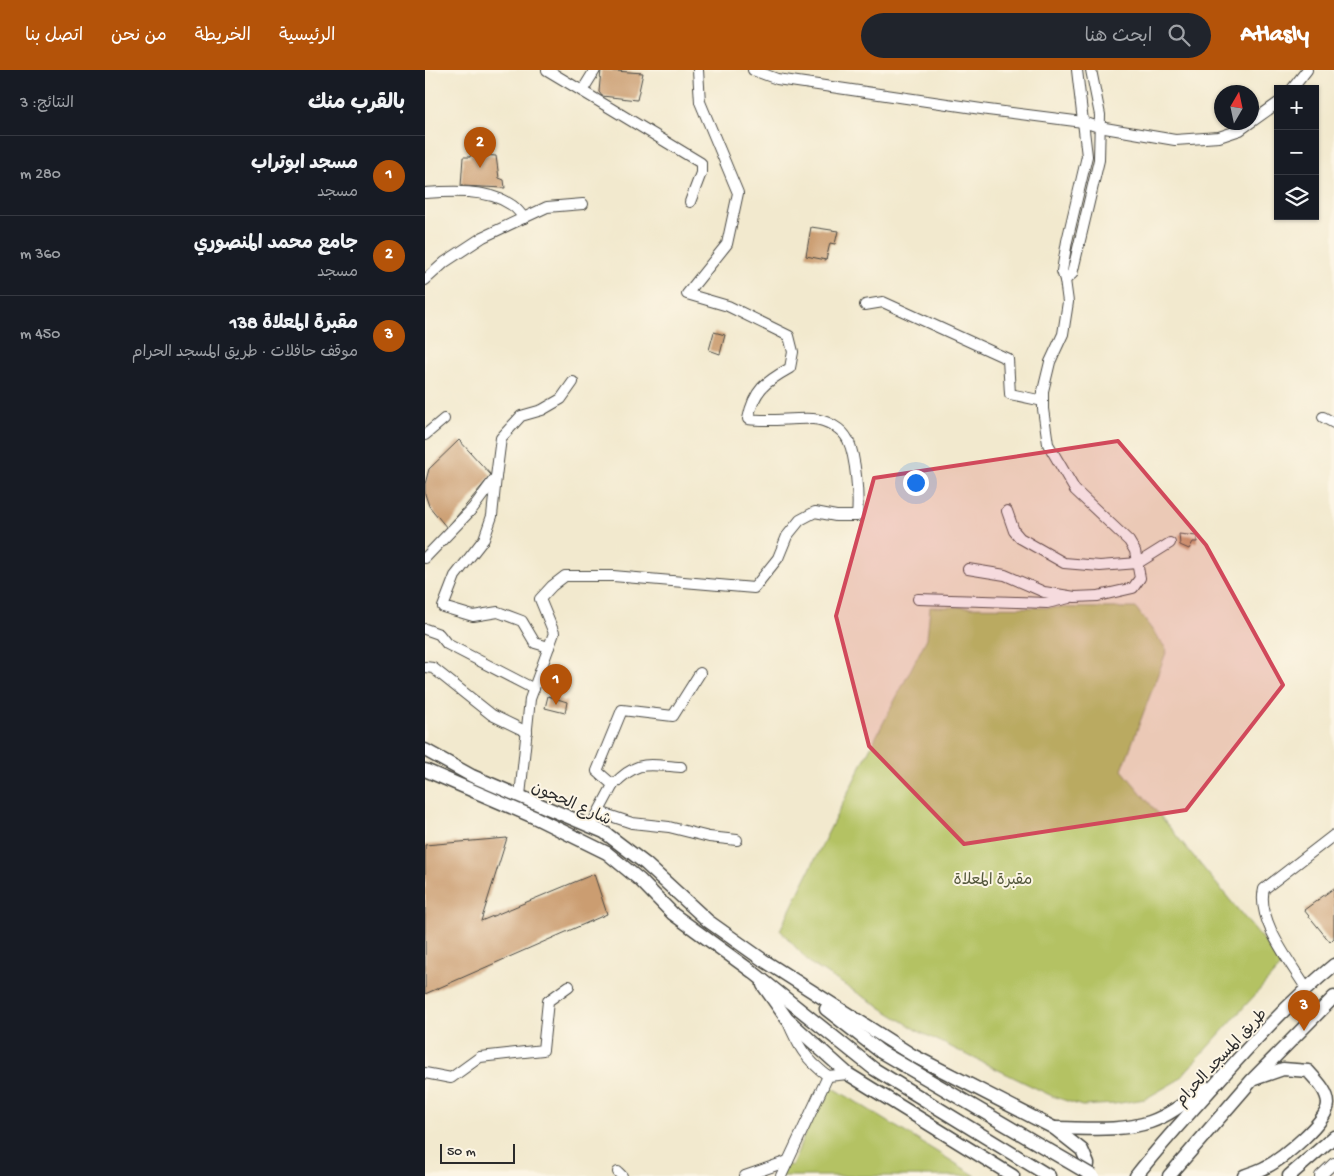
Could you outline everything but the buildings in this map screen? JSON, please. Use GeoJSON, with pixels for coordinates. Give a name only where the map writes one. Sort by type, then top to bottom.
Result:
{"type":"FeatureCollection","features":[{"type":"Feature","properties":{"kind":"main road","name":"شارع الحجون"},"geometry":{"type":"LineString","coordinates":[[425,750],[472,776],[604,832],[708,921],[763,960]]}},
{"type":"Feature","properties":{"kind":"main road","name":"شارع الحجون"},"geometry":{"type":"LineString","coordinates":[[425,770],[534,817],[607,853],[640,880],[673,914],[754,973],[874,1069],[1049,1176]]}},
{"type":"Feature","properties":{"kind":"main road"},"geometry":{"type":"LineString","coordinates":[[763,960],[881,1052],[1093,1176]]}},
{"type":"Feature","properties":{"kind":"main road"},"geometry":{"type":"LineString","coordinates":[[763,960],[911,1055],[1054,1128],[1082,1150],[1088,1164],[1086,1176]]}},
{"type":"Feature","properties":{"kind":"main road","name":"طريق المسجد الحرام"},"geometry":{"type":"LineString","coordinates":[[1136,1176],[1154,1153],[1237,1061],[1306,988],[1334,965]]}},
{"type":"Feature","properties":{"kind":"main road"},"geometry":{"type":"LineString","coordinates":[[754,973],[787,1019],[848,1074],[1013,1176]]}},
{"type":"Feature","properties":{"kind":"main road"},"geometry":{"type":"LineString","coordinates":[[1169,1176],[1252,1080],[1334,996]]}},
{"type":"Feature","properties":{"kind":"main road"},"geometry":{"type":"LineString","coordinates":[[1054,1128],[1116,1128],[1150,1122],[1179,1108],[1237,1061]]}},
{"type":"Feature","properties":{"kind":"main road"},"geometry":{"type":"LineString","coordinates":[[1244,1176],[1267,1166],[1314,1129],[1324,1117],[1328,1104],[1321,1085],[1308,1071],[1283,1069],[1252,1080]]}},
{"type":"Feature","properties":{"kind":"main road"},"geometry":{"type":"LineString","coordinates":[[1289,1176],[1334,1137]]}},
{"type":"Feature","properties":{"kind":"street"},"geometry":{"type":"LineString","coordinates":[[547,70],[701,163],[701,173],[691,202]]}},
{"type":"Feature","properties":{"kind":"street"},"geometry":{"type":"LineString","coordinates":[[582,90],[595,70]]}},
{"type":"Feature","properties":{"kind":"street"},"geometry":{"type":"LineString","coordinates":[[520,796],[530,699],[554,633],[540,599],[552,586],[565,576],[613,576],[754,588],[778,558],[787,536],[800,520],[815,512],[836,516],[857,516],[859,495],[848,440],[837,427],[815,419],[767,422],[748,419],[751,402],[763,384],[790,368],[793,352],[789,336],[728,306],[687,294],[727,244],[738,193],[700,102],[697,70]]}},
{"type":"Feature","properties":{"kind":"street"},"geometry":{"type":"LineString","coordinates":[[753,70],[777,79],[1083,122],[1099,127],[1175,140],[1219,137],[1239,130],[1274,107]]}},
{"type":"Feature","properties":{"kind":"street"},"geometry":{"type":"LineString","coordinates":[[918,599],[1047,603],[1075,597],[1098,596],[1133,588],[1140,578],[1138,563],[1129,542],[1075,490],[1049,444],[1043,401],[1043,391],[1050,362],[1063,334],[1068,302],[1062,271],[1087,156],[1077,70]]}},
{"type":"Feature","properties":{"kind":"street"},"geometry":{"type":"LineString","coordinates":[[1065,280],[1072,274],[1099,160],[1099,115],[1091,70]]}},
{"type":"Feature","properties":{"kind":"street"},"geometry":{"type":"LineString","coordinates":[[1295,85],[1307,70]]}},
{"type":"Feature","properties":{"kind":"street"},"geometry":{"type":"LineString","coordinates":[[425,193],[487,194],[511,204],[524,218]]}},
{"type":"Feature","properties":{"kind":"street"},"geometry":{"type":"LineString","coordinates":[[425,280],[445,262],[483,237],[547,207],[583,204]]}},
{"type":"Feature","properties":{"kind":"street"},"geometry":{"type":"LineString","coordinates":[[865,305],[883,302],[1009,359],[1010,394],[1043,401]]}},
{"type":"Feature","properties":{"kind":"street"},"geometry":{"type":"LineString","coordinates":[[549,646],[535,642],[522,621],[498,612],[473,616],[443,607],[455,576],[484,539],[492,516],[501,438],[521,416],[542,410],[561,399],[573,382]]}},
{"type":"Feature","properties":{"kind":"street"},"geometry":{"type":"LineString","coordinates":[[1323,417],[1334,423]]}},
{"type":"Feature","properties":{"kind":"street"},"geometry":{"type":"LineString","coordinates":[[425,435],[443,419]]}},
{"type":"Feature","properties":{"kind":"street"},"geometry":{"type":"LineString","coordinates":[[425,558],[473,508],[496,477]]}},
{"type":"Feature","properties":{"kind":"street"},"geometry":{"type":"LineString","coordinates":[[1007,511],[1014,531],[1020,538],[1065,563],[1100,566],[1138,563],[1170,543]]}},
{"type":"Feature","properties":{"kind":"street"},"geometry":{"type":"LineString","coordinates":[[967,569],[1005,575],[1044,592],[1075,597]]}},
{"type":"Feature","properties":{"kind":"street"},"geometry":{"type":"LineString","coordinates":[[425,629],[439,634],[447,644],[534,689]]}},
{"type":"Feature","properties":{"kind":"street"},"geometry":{"type":"LineString","coordinates":[[425,667],[433,668],[492,715],[527,732]]}},
{"type":"Feature","properties":{"kind":"street"},"geometry":{"type":"LineString","coordinates":[[613,786],[597,771],[622,710],[673,716],[699,673]]}},
{"type":"Feature","properties":{"kind":"street"},"geometry":{"type":"LineString","coordinates":[[591,826],[613,786],[633,768],[649,765],[681,767]]}},
{"type":"Feature","properties":{"kind":"street"},"geometry":{"type":"LineString","coordinates":[[599,812],[632,823],[669,827],[709,837],[737,840]]}},
{"type":"Feature","properties":{"kind":"street"},"geometry":{"type":"LineString","coordinates":[[1306,988],[1269,927],[1263,908],[1262,895],[1264,889],[1334,835]]}},
{"type":"Feature","properties":{"kind":"street"},"geometry":{"type":"LineString","coordinates":[[425,1073],[451,1078],[480,1058],[543,1050],[548,1001],[569,986]]}},
{"type":"Feature","properties":{"kind":"street"},"geometry":{"type":"LineString","coordinates":[[787,1019],[799,1049],[814,1066],[828,1076],[848,1074]]}},
{"type":"Feature","properties":{"kind":"street"},"geometry":{"type":"LineString","coordinates":[[781,1176],[828,1076]]}},
{"type":"Feature","properties":{"kind":"street"},"geometry":{"type":"LineString","coordinates":[[745,1176],[788,1160]]}},
{"type":"Feature","properties":{"kind":"street"},"geometry":{"type":"LineString","coordinates":[[1320,1176],[1334,1163]]}},
{"type":"Feature","properties":{"kind":"highlighted area"},"geometry":{"type":"Polygon","coordinates":[[[1118,441],[1206,545],[1283,685],[1186,810],[964,844],[869,746],[836,616],[874,478],[1118,441]]]}},
{"type":"Feature","properties":{"kind":"green space","name":"مقبرة المعلاة"},"geometry":{"type":"Polygon","coordinates":[[[930,607],[1136,608],[1167,650],[1122,770],[1283,964],[1178,1080],[1145,1099],[1114,1104],[1082,1106],[1052,1096],[920,1032],[811,964],[780,930],[927,638],[930,607]]]}},
{"type":"Feature","properties":{"kind":"green space"},"geometry":{"type":"Polygon","coordinates":[[[832,1087],[976,1176],[780,1176],[785,1164],[792,1166],[822,1091],[832,1087]]]}},
{"type":"Feature","properties":{"kind":"place","name":"جامع محمد المنصوري"},"geometry":{"type":"Point","coordinates":[480,168]}},
{"type":"Feature","properties":{"kind":"place","name":"مسجد ابوتراب"},"geometry":{"type":"Point","coordinates":[556,705]}},
{"type":"Feature","properties":{"kind":"place","name":"مقبرة المعلاة 138"},"geometry":{"type":"Point","coordinates":[1304,1031]}}]}
